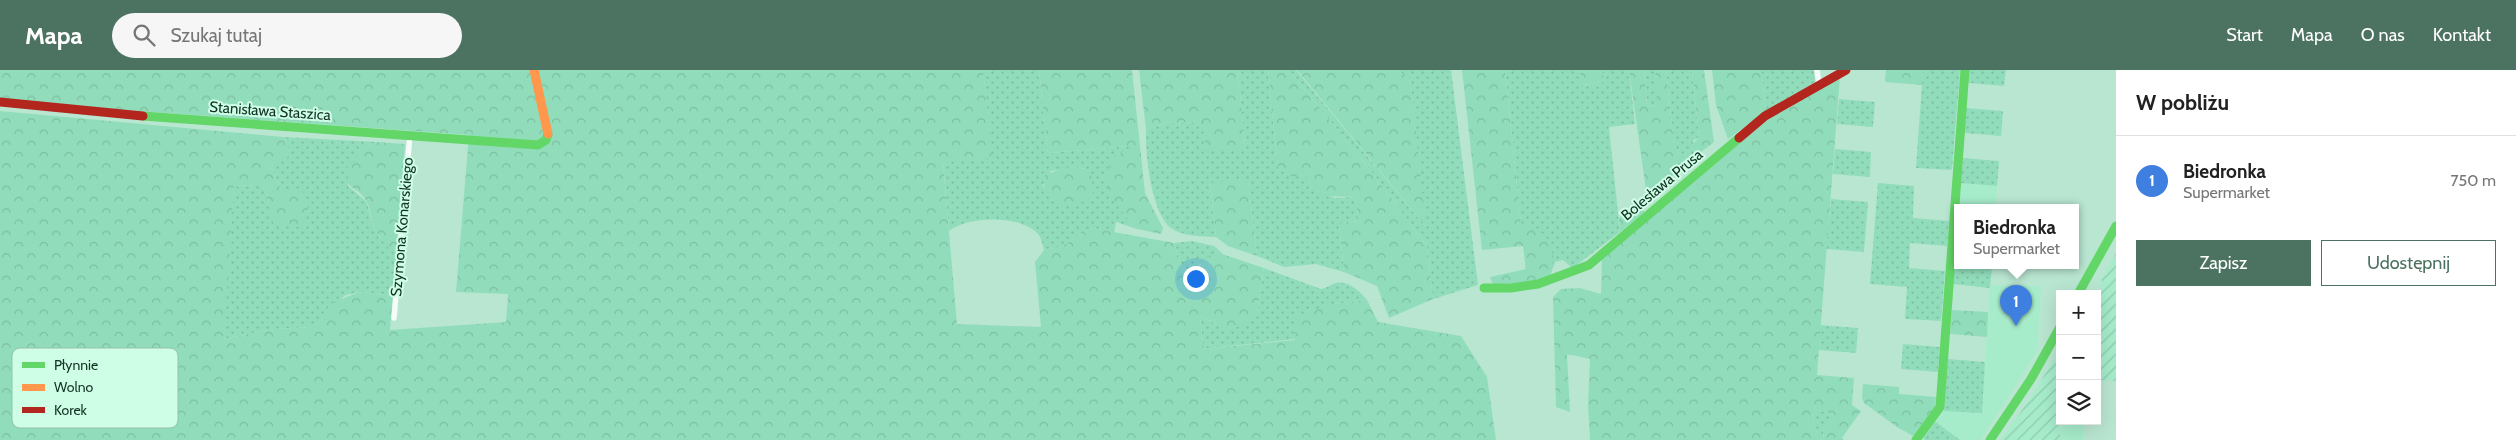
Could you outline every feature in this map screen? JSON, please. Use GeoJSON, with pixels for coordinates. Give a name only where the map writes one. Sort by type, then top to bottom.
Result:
{"type":"FeatureCollection","features":[{"type":"Feature","properties":{"kind":"street","name":"Stanisława Staszica"},"geometry":{"type":"LineString","coordinates":[[0,102],[127,115],[538,146],[546,140],[549,132],[534,70]]}},
{"type":"Feature","properties":{"kind":"street"},"geometry":{"type":"LineString","coordinates":[[1817,70],[1819,84]]}},
{"type":"Feature","properties":{"kind":"street","name":"Bolesława Prusa"},"geometry":{"type":"LineString","coordinates":[[1484,288],[1506,290],[1524,287],[1576,272],[1590,265],[1765,116],[1846,70]]}},
{"type":"Feature","properties":{"kind":"street"},"geometry":{"type":"LineString","coordinates":[[1955,204],[1965,70]]}},
{"type":"Feature","properties":{"kind":"street","name":"Szymona Konarskiego"},"geometry":{"type":"LineString","coordinates":[[394,318],[410,135]]}},
{"type":"Feature","properties":{"kind":"street"},"geometry":{"type":"LineString","coordinates":[[1916,440],[1940,407],[1954,218]]}},
{"type":"Feature","properties":{"kind":"street"},"geometry":{"type":"LineString","coordinates":[[2080,290],[2116,226]]}},
{"type":"Feature","properties":{"kind":"street"},"geometry":{"type":"LineString","coordinates":[[1990,440],[2031,379],[2056,334]]}},
{"type":"Feature","properties":{"kind":"shaded area"},"geometry":{"type":"Polygon","coordinates":[[[1961,183],[1997,186],[1996,204],[1959,204],[1961,183]]]}},
{"type":"Feature","properties":{"kind":"shaded area"},"geometry":{"type":"Polygon","coordinates":[[[2116,253],[2116,381],[2101,380],[2102,278],[2116,253]]]}},
{"type":"Feature","properties":{"kind":"shaded area"},"geometry":{"type":"Polygon","coordinates":[[[1990,285],[2041,286],[2037,351],[1981,440],[1960,440],[1936,422],[1944,411],[1982,413],[1990,285]]]}},
{"type":"Feature","properties":{"kind":"shaded area"},"geometry":{"type":"Polygon","coordinates":[[[2056,356],[2056,425],[2060,425],[2060,440],[2001,440],[2033,394],[2056,356]]]}},
{"type":"Feature","properties":{"kind":"shaded area"},"geometry":{"type":"Polygon","coordinates":[[[2061,425],[2084,425],[2083,440],[2060,440],[2061,425]]]}},
{"type":"Feature","properties":{"kind":"green space"},"geometry":{"type":"Polygon","coordinates":[[[0,70],[983,70],[993,157],[943,163],[957,324],[1041,327],[1035,262],[1044,250],[1061,247],[1092,228],[1174,243],[1183,272],[1195,277],[1202,262],[1216,252],[1264,268],[1257,312],[1253,319],[1227,332],[1200,316],[1203,349],[1295,340],[1294,317],[1333,304],[1367,300],[1378,322],[1461,336],[1487,377],[1496,440],[0,440],[0,111],[283,137],[289,151],[287,159],[276,160],[271,168],[281,190],[303,192],[308,214],[300,227],[273,224],[267,193],[261,186],[234,185],[224,339],[274,329],[311,327],[320,322],[325,311],[334,302],[359,292],[393,296],[390,330],[506,322],[508,294],[456,292],[469,135],[0,101],[0,70]]]}},
{"type":"Feature","properties":{"kind":"green space"},"geometry":{"type":"Polygon","coordinates":[[[983,70],[1039,70],[1048,153],[1130,146],[1130,150],[1115,155],[1118,206],[1137,229],[1116,222],[1114,233],[1092,228],[1061,247],[1044,250],[1039,235],[1031,228],[1020,223],[981,220],[968,222],[949,231],[943,162],[992,157],[983,70]],[[1078,167],[1051,171],[1043,185],[1054,201],[1091,171],[1078,167]]]}},
{"type":"Feature","properties":{"kind":"green space"},"geometry":{"type":"Polygon","coordinates":[[[1039,70],[1132,70],[1145,193],[1163,228],[1161,234],[1137,229],[1109,196],[1106,177],[1108,168],[1115,155],[1129,150],[1130,146],[1048,153],[1039,70]]]}},
{"type":"Feature","properties":{"kind":"green space"},"geometry":{"type":"Polygon","coordinates":[[[1139,70],[1238,70],[1245,148],[1206,151],[1203,122],[1166,123],[1146,129],[1139,70]]]}},
{"type":"Feature","properties":{"kind":"green space"},"geometry":{"type":"Polygon","coordinates":[[[1238,70],[1268,70],[1278,169],[1306,174],[1311,188],[1335,198],[1355,197],[1359,221],[1339,223],[1344,272],[1316,264],[1284,267],[1257,256],[1248,181],[1210,184],[1216,237],[1192,236],[1181,233],[1171,228],[1164,220],[1154,196],[1148,167],[1146,129],[1166,123],[1203,122],[1245,148],[1238,70]]]}},
{"type":"Feature","properties":{"kind":"green space"},"geometry":{"type":"Polygon","coordinates":[[[1268,70],[1289,70],[1367,166],[1427,246],[1433,299],[1389,318],[1377,286],[1344,272],[1339,223],[1359,221],[1355,197],[1320,196],[1311,188],[1306,174],[1295,178],[1278,169],[1268,70]]]}},
{"type":"Feature","properties":{"kind":"green space"},"geometry":{"type":"Polygon","coordinates":[[[1289,70],[1296,70],[1425,226],[1410,78],[1397,70],[1451,70],[1478,285],[1433,299],[1427,246],[1367,166],[1289,70]]]}},
{"type":"Feature","properties":{"kind":"green space"},"geometry":{"type":"Polygon","coordinates":[[[1297,70],[1397,70],[1410,77],[1426,227],[1297,70]]]}},
{"type":"Feature","properties":{"kind":"green space"},"geometry":{"type":"Polygon","coordinates":[[[1462,70],[1505,70],[1521,223],[1538,230],[1549,242],[1553,258],[1550,276],[1527,282],[1493,285],[1490,277],[1526,269],[1523,246],[1482,250],[1462,70]]]}},
{"type":"Feature","properties":{"kind":"green space"},"geometry":{"type":"Polygon","coordinates":[[[1505,70],[1580,70],[1582,85],[1604,82],[1602,70],[1629,70],[1635,124],[1609,127],[1620,232],[1574,267],[1572,268],[1563,260],[1555,262],[1550,276],[1527,282],[1505,70]]]}},
{"type":"Feature","properties":{"kind":"green space"},"geometry":{"type":"Polygon","coordinates":[[[1580,70],[1602,70],[1604,82],[1581,85],[1580,70]]]}},
{"type":"Feature","properties":{"kind":"green space"},"geometry":{"type":"Polygon","coordinates":[[[1629,70],[1644,70],[1647,106],[1658,107],[1655,70],[1666,70],[1674,146],[1679,153],[1686,155],[1690,161],[1647,197],[1629,70]]]}},
{"type":"Feature","properties":{"kind":"green space"},"geometry":{"type":"Polygon","coordinates":[[[1644,70],[1655,70],[1659,107],[1647,106],[1644,70]]]}},
{"type":"Feature","properties":{"kind":"green space"},"geometry":{"type":"Polygon","coordinates":[[[1666,70],[1692,70],[1699,137],[1693,141],[1693,150],[1697,155],[1690,161],[1686,155],[1679,153],[1674,146],[1666,70]]]}},
{"type":"Feature","properties":{"kind":"green space"},"geometry":{"type":"Polygon","coordinates":[[[1692,70],[1704,70],[1714,142],[1697,155],[1691,146],[1699,137],[1692,70]]]}},
{"type":"Feature","properties":{"kind":"green space"},"geometry":{"type":"Polygon","coordinates":[[[1712,70],[1761,70],[1766,112],[1728,139],[1716,105],[1712,70]]]}},
{"type":"Feature","properties":{"kind":"green space"},"geometry":{"type":"Polygon","coordinates":[[[1761,70],[1814,70],[1815,82],[1766,112],[1761,70]]]}},
{"type":"Feature","properties":{"kind":"green space"},"geometry":{"type":"Polygon","coordinates":[[[1886,70],[1923,70],[1922,85],[1885,82],[1886,70]]]}},
{"type":"Feature","properties":{"kind":"green space"},"geometry":{"type":"Polygon","coordinates":[[[1923,70],[1960,70],[1952,170],[1916,168],[1923,70]]]}},
{"type":"Feature","properties":{"kind":"green space"},"geometry":{"type":"Polygon","coordinates":[[[1969,70],[2006,70],[2004,86],[1968,83],[1969,70]]]}},
{"type":"Feature","properties":{"kind":"green space"},"geometry":{"type":"Polygon","coordinates":[[[1840,76],[1817,375],[1854,378],[1852,405],[1861,411],[1842,438],[1844,440],[1823,440],[1824,428],[1835,419],[1832,414],[1816,409],[1815,405],[1813,420],[1819,440],[1590,440],[1588,404],[1590,359],[1567,354],[1570,412],[1556,407],[1553,297],[1561,289],[1580,288],[1601,294],[1602,259],[1764,122],[1840,76]]]}},
{"type":"Feature","properties":{"kind":"green space"},"geometry":{"type":"Polygon","coordinates":[[[1839,99],[1875,102],[1873,127],[1837,124],[1839,99]]]}},
{"type":"Feature","properties":{"kind":"green space"},"geometry":{"type":"Polygon","coordinates":[[[1966,108],[2003,111],[2001,136],[1964,133],[1966,108]]]}},
{"type":"Feature","properties":{"kind":"green space"},"geometry":{"type":"Polygon","coordinates":[[[283,137],[376,142],[357,151],[357,159],[348,186],[367,202],[372,223],[379,237],[396,255],[393,296],[359,292],[346,295],[325,311],[320,322],[311,327],[274,329],[223,339],[234,185],[261,186],[267,193],[269,205],[281,190],[271,168],[276,160],[289,151],[283,137]]]}},
{"type":"Feature","properties":{"kind":"green space"},"geometry":{"type":"Polygon","coordinates":[[[376,142],[405,144],[396,255],[378,235],[367,202],[347,180],[348,165],[357,159],[357,151],[376,142]]]}},
{"type":"Feature","properties":{"kind":"green space"},"geometry":{"type":"Polygon","coordinates":[[[1835,149],[1871,152],[1870,177],[1833,174],[1835,149]]]}},
{"type":"Feature","properties":{"kind":"green space"},"geometry":{"type":"Polygon","coordinates":[[[1963,158],[1999,161],[1997,186],[1961,183],[1963,158]]]}},
{"type":"Feature","properties":{"kind":"green space"},"geometry":{"type":"Polygon","coordinates":[[[1078,167],[1091,171],[1093,195],[1077,204],[1060,206],[1045,189],[1045,175],[1063,168],[1078,167]]]}},
{"type":"Feature","properties":{"kind":"green space"},"geometry":{"type":"Polygon","coordinates":[[[1248,180],[1257,256],[1228,246],[1216,237],[1210,183],[1248,180]]]}},
{"type":"Feature","properties":{"kind":"green space"},"geometry":{"type":"Polygon","coordinates":[[[1878,183],[1914,186],[1913,218],[1949,221],[1947,246],[1910,243],[1909,268],[1945,271],[1941,321],[1905,319],[1907,287],[1870,284],[1878,183]]]}},
{"type":"Feature","properties":{"kind":"green space"},"geometry":{"type":"Polygon","coordinates":[[[1831,199],[1868,202],[1864,252],[1826,249],[1831,199]]]}},
{"type":"Feature","properties":{"kind":"green space"},"geometry":{"type":"Polygon","coordinates":[[[1638,202],[1643,204],[1644,213],[1620,232],[1619,218],[1638,202]]]}},
{"type":"Feature","properties":{"kind":"green space"},"geometry":{"type":"Polygon","coordinates":[[[1192,241],[1214,246],[1223,254],[1216,252],[1199,265],[1195,277],[1183,272],[1174,243],[1192,241]]]}},
{"type":"Feature","properties":{"kind":"green space"},"geometry":{"type":"Polygon","coordinates":[[[1264,268],[1321,289],[1336,283],[1345,283],[1354,287],[1367,300],[1333,304],[1296,339],[1203,349],[1200,316],[1218,325],[1257,312],[1264,268]]]}},
{"type":"Feature","properties":{"kind":"green space"},"geometry":{"type":"Polygon","coordinates":[[[1954,269],[1992,269],[1990,288],[1953,284],[1954,269]]]}},
{"type":"Feature","properties":{"kind":"green space"},"geometry":{"type":"Polygon","coordinates":[[[1952,310],[1988,312],[1987,337],[1950,334],[1952,310]]]}},
{"type":"Feature","properties":{"kind":"green space"},"geometry":{"type":"Polygon","coordinates":[[[1820,325],[1858,328],[1856,353],[1819,350],[1820,325]]]}},
{"type":"Feature","properties":{"kind":"green space"},"geometry":{"type":"Polygon","coordinates":[[[1903,344],[1940,347],[1938,372],[1901,369],[1903,344]]]}},
{"type":"Feature","properties":{"kind":"green space"},"geometry":{"type":"Polygon","coordinates":[[[1948,359],[1985,362],[1982,413],[1944,411],[1948,359]]]}},
{"type":"Feature","properties":{"kind":"green space"},"geometry":{"type":"Polygon","coordinates":[[[1863,384],[1899,387],[1899,394],[1936,397],[1935,407],[1913,436],[1864,403],[1862,398],[1863,384]]]}},
{"type":"Feature","properties":{"kind":"green space"},"geometry":{"type":"Polygon","coordinates":[[[1815,402],[1816,409],[1832,414],[1835,419],[1824,428],[1823,440],[1819,440],[1813,420],[1815,402]]]}},
{"type":"Feature","properties":{"kind":"green space"},"geometry":{"type":"Polygon","coordinates":[[[1935,422],[1960,440],[1924,440],[1924,437],[1935,422]]]}},
{"type":"Feature","properties":{"kind":"traffic: fast"},"geometry":{"type":"LineString","coordinates":[[1955,204],[1965,70]]}},
{"type":"Feature","properties":{"kind":"traffic: fast"},"geometry":{"type":"LineString","coordinates":[[143,116],[538,145],[546,140],[548,134]]}},
{"type":"Feature","properties":{"kind":"traffic: fast"},"geometry":{"type":"LineString","coordinates":[[1484,288],[1511,288],[1538,284],[1589,265],[1739,138]]}},
{"type":"Feature","properties":{"kind":"traffic: fast"},"geometry":{"type":"LineString","coordinates":[[1916,440],[1940,407],[1954,218]]}},
{"type":"Feature","properties":{"kind":"traffic: fast"},"geometry":{"type":"LineString","coordinates":[[2080,290],[2116,226]]}},
{"type":"Feature","properties":{"kind":"traffic: fast"},"geometry":{"type":"LineString","coordinates":[[1990,440],[2031,379],[2056,334]]}},
{"type":"Feature","properties":{"kind":"traffic: slow"},"geometry":{"type":"LineString","coordinates":[[534,70],[548,134]]}},
{"type":"Feature","properties":{"kind":"traffic: jam"},"geometry":{"type":"LineString","coordinates":[[1739,138],[1765,116],[1846,70]]}},
{"type":"Feature","properties":{"kind":"traffic: jam"},"geometry":{"type":"LineString","coordinates":[[0,102],[143,116]]}},
{"type":"Feature","properties":{"kind":"place","name":"Biedronka"},"geometry":{"type":"Point","coordinates":[2016,326]}}]}
